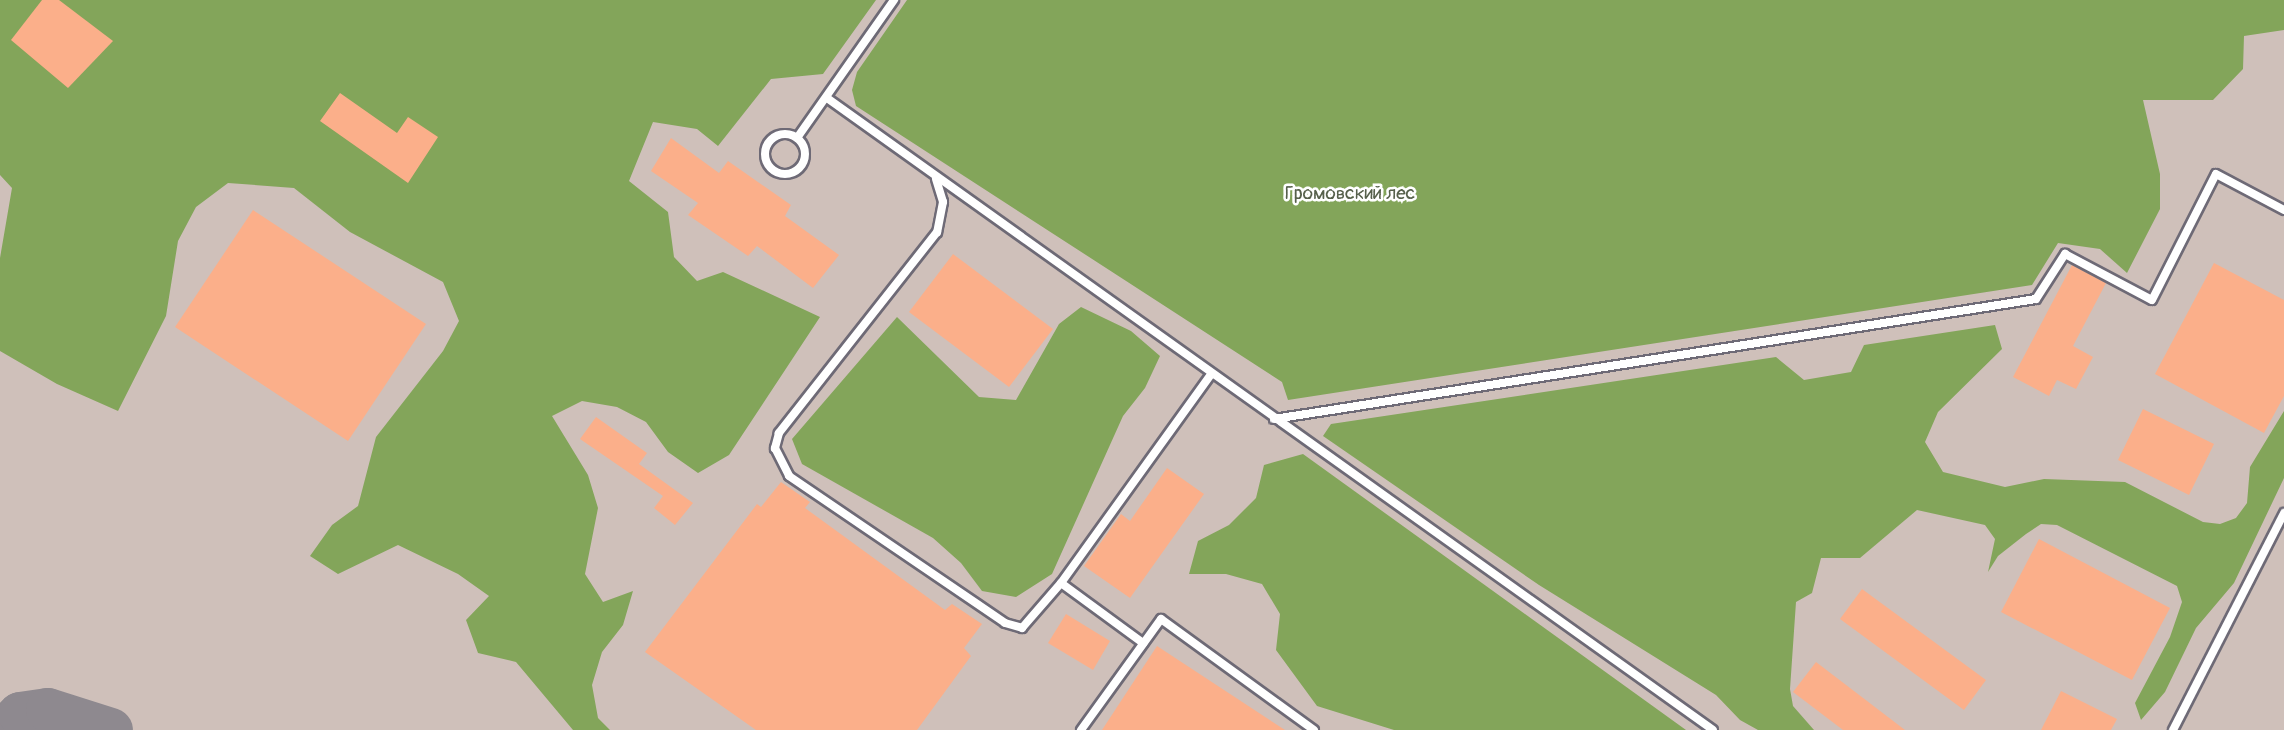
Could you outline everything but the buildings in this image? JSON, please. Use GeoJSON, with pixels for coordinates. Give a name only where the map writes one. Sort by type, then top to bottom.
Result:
{"type":"FeatureCollection","features":[{"type":"Feature","properties":{"kind":"lane"},"geometry":{"type":"LineString","coordinates":[[797,138],[894,0]]}},
{"type":"Feature","properties":{"kind":"lane"},"geometry":{"type":"LineString","coordinates":[[827,98],[1713,730]]}},
{"type":"Feature","properties":{"kind":"lane"},"geometry":{"type":"LineString","coordinates":[[783,134],[797,138],[804,150],[802,164],[783,173],[770,167],[765,154],[770,140],[783,134]]}},
{"type":"Feature","properties":{"kind":"lane"},"geometry":{"type":"LineString","coordinates":[[1274,419],[2036,299],[2066,254],[2152,300],[2216,174],[2284,210]]}},
{"type":"Feature","properties":{"kind":"lane"},"geometry":{"type":"LineString","coordinates":[[935,176],[943,202],[937,232],[779,433],[778,458],[789,476],[1014,628],[1031,622],[1211,374]]}},
{"type":"Feature","properties":{"kind":"lane"},"geometry":{"type":"LineString","coordinates":[[2173,730],[2284,513]]}},
{"type":"Feature","properties":{"kind":"lane"},"geometry":{"type":"LineString","coordinates":[[1061,583],[1143,643]]}},
{"type":"Feature","properties":{"kind":"lane"},"geometry":{"type":"LineString","coordinates":[[1081,730],[1161,619],[1314,730]]}},
{"type":"Feature","properties":{"kind":"shaded area"},"geometry":{"type":"Polygon","coordinates":[[[0,0],[2284,0],[2284,730],[0,730],[0,0]]]}},
{"type":"Feature","properties":{"kind":"green space"},"geometry":{"type":"Polygon","coordinates":[[[0,0],[876,0],[823,74],[771,79],[718,146],[697,129],[653,122],[629,181],[668,212],[674,257],[697,281],[723,272],[820,317],[729,455],[698,473],[668,452],[646,422],[617,407],[582,401],[552,416],[588,475],[598,508],[585,574],[603,602],[633,591],[623,625],[602,652],[592,685],[598,718],[610,730],[573,730],[516,662],[478,653],[466,620],[489,596],[458,574],[398,545],[338,574],[310,556],[332,525],[358,506],[376,437],[443,351],[459,321],[443,282],[350,232],[294,188],[228,183],[196,207],[178,241],[166,316],[118,411],[57,384],[0,351],[0,258],[12,188],[0,175],[0,0]]]}},
{"type":"Feature","properties":{"kind":"green space","name":"Громовский лес"},"geometry":{"type":"Polygon","coordinates":[[[907,0],[2284,0],[2284,30],[2244,36],[2243,69],[2213,100],[2143,100],[2160,174],[2160,209],[2127,273],[2100,249],[2058,243],[2032,285],[1288,400],[1282,382],[856,106],[852,90],[857,72],[907,0]]]}},
{"type":"Feature","properties":{"kind":"green space"},"geometry":{"type":"Polygon","coordinates":[[[1081,307],[1131,331],[1160,356],[1145,388],[1123,416],[1052,574],[1016,597],[982,591],[961,563],[933,538],[802,464],[792,439],[897,317],[979,397],[1016,400],[1059,324],[1081,307]]]}},
{"type":"Feature","properties":{"kind":"green space"},"geometry":{"type":"Polygon","coordinates":[[[1995,325],[2002,349],[1938,412],[1925,442],[1943,472],[2005,487],[2044,479],[2125,482],[2203,522],[2220,524],[2236,518],[2247,503],[2250,467],[2284,411],[2284,478],[2234,583],[2196,628],[2165,692],[2141,720],[2135,703],[2170,637],[2182,602],[2177,586],[2057,525],[2041,524],[2026,534],[1998,556],[1988,572],[1995,539],[1985,525],[1917,510],[1860,558],[1821,558],[1812,593],[1796,602],[1790,689],[1793,706],[1814,730],[1758,730],[1740,720],[1716,695],[1539,585],[1323,436],[1331,424],[1776,357],[1804,380],[1851,372],[1864,345],[1995,325]]]}},
{"type":"Feature","properties":{"kind":"green space"},"geometry":{"type":"Polygon","coordinates":[[[1303,454],[1686,730],[1394,730],[1317,706],[1276,650],[1280,614],[1262,584],[1226,574],[1189,574],[1198,541],[1229,525],[1256,498],[1264,465],[1303,454]]]}},
{"type":"Feature","properties":{"kind":"taxiway"},"geometry":{"type":"LineString","coordinates":[[3,730],[20,714],[48,710],[111,730]]}}]}
